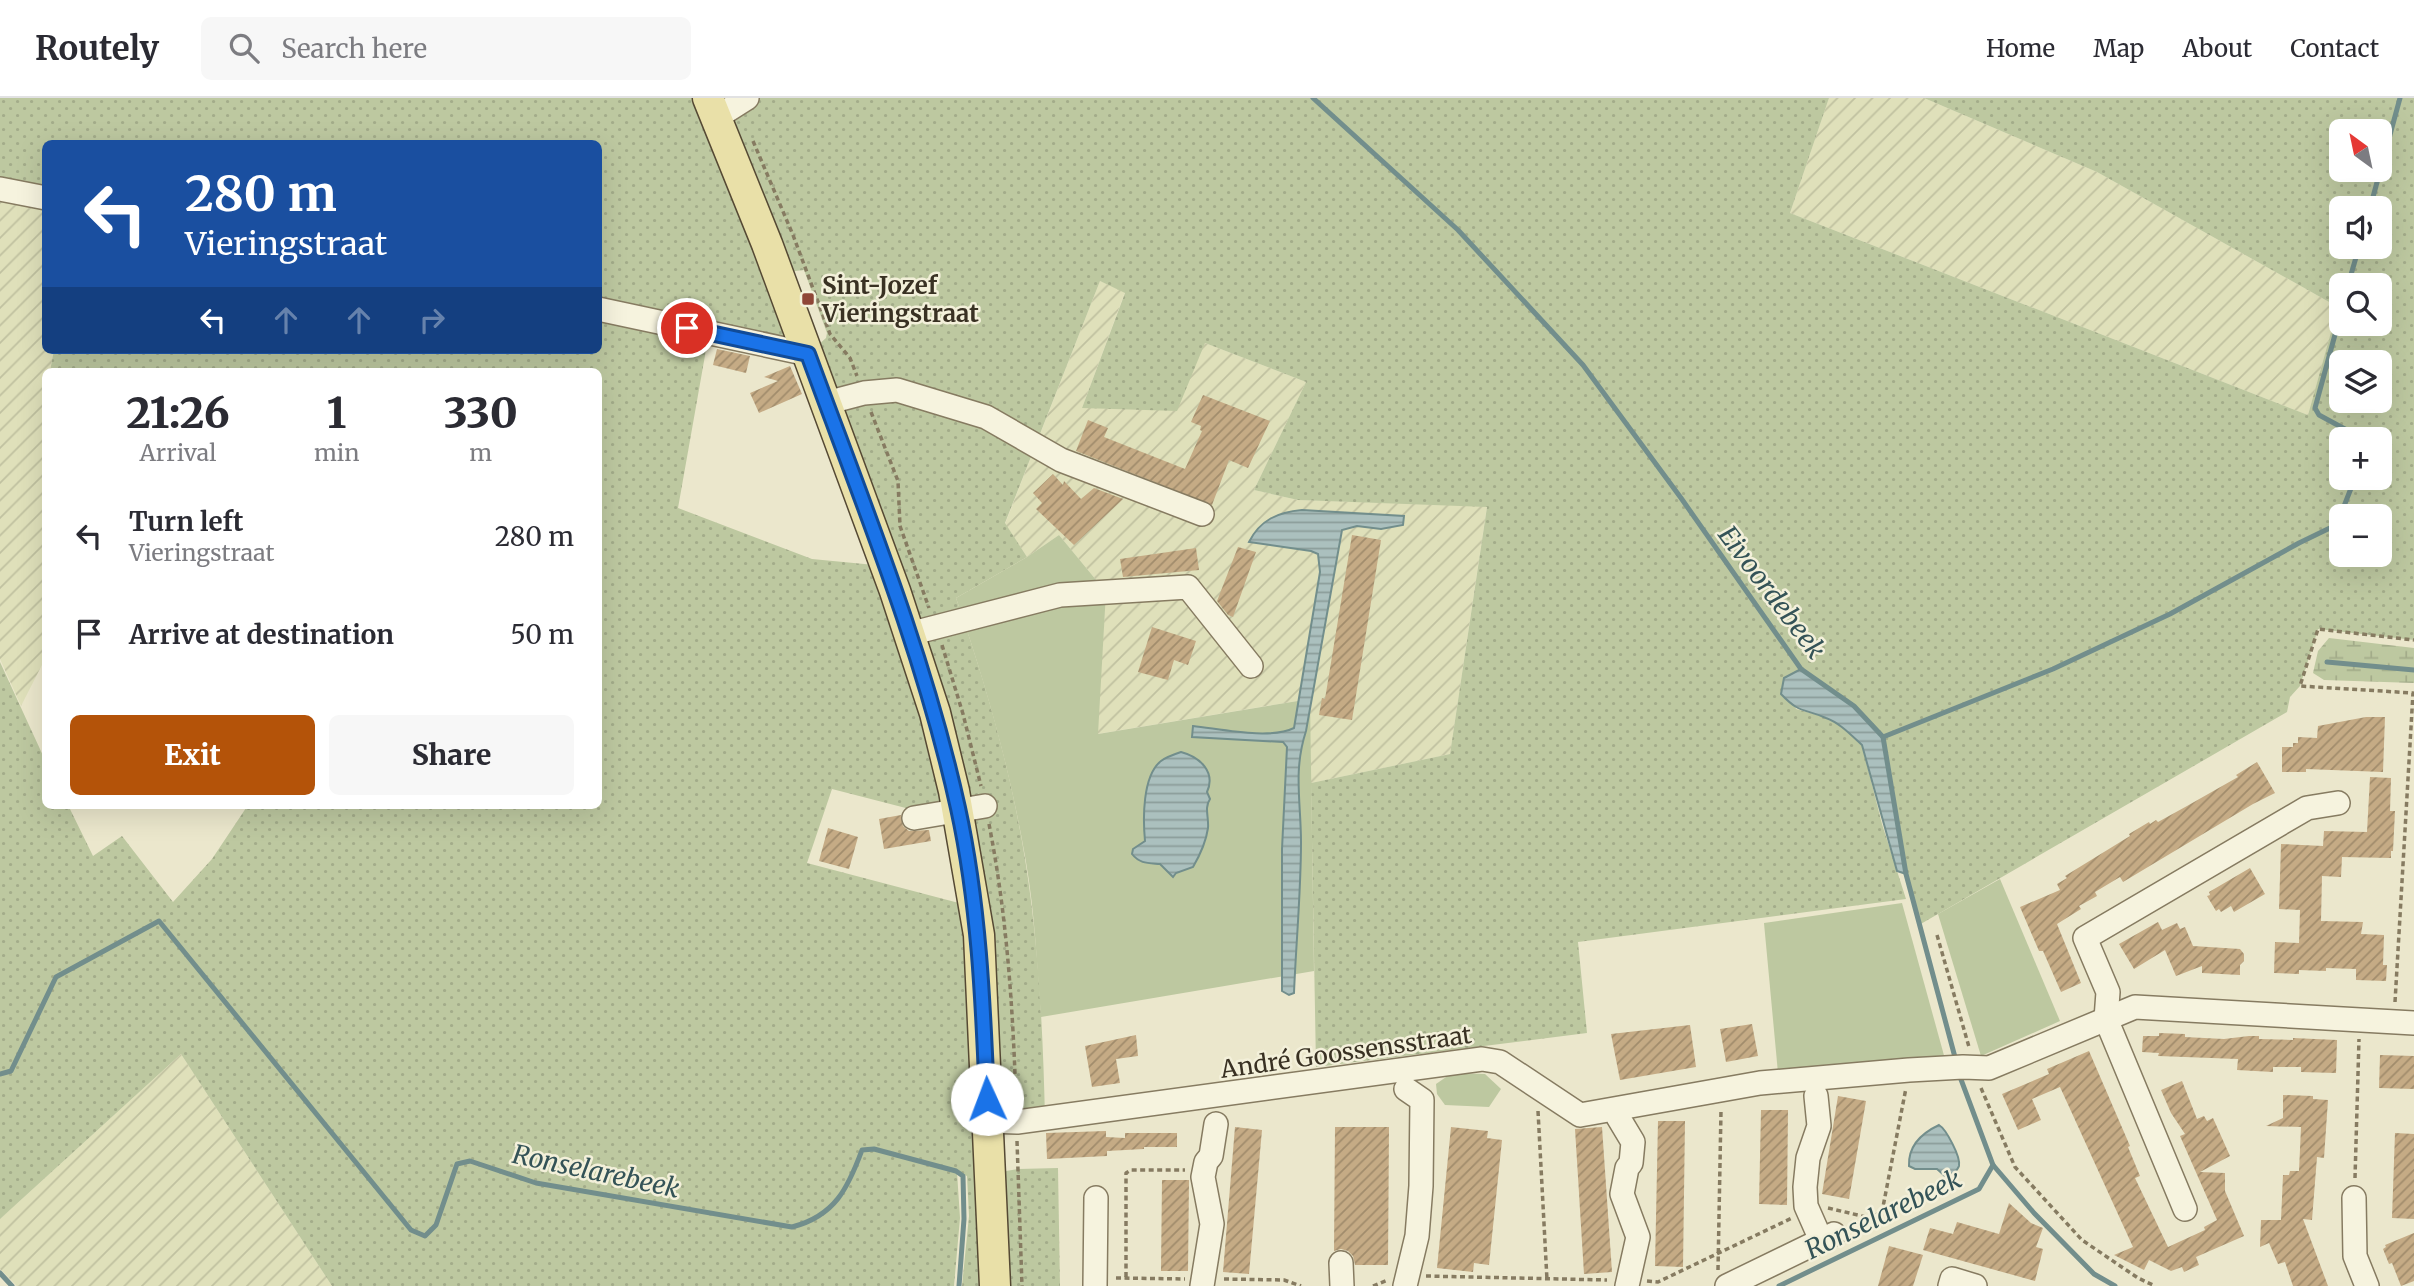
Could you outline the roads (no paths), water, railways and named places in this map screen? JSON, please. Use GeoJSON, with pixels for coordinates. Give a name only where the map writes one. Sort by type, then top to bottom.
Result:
{"type":"FeatureCollection","features":[{"type":"Feature","properties":{"kind":"main road"},"geometry":{"type":"LineString","coordinates":[[712,107],[808,354],[935,713],[972,808],[995,1286]]}},
{"type":"Feature","properties":{"kind":"street"},"geometry":{"type":"LineString","coordinates":[[712,107],[747,98]]}},
{"type":"Feature","properties":{"kind":"street"},"geometry":{"type":"LineString","coordinates":[[0,190],[42,197]]}},
{"type":"Feature","properties":{"kind":"street"},"geometry":{"type":"LineString","coordinates":[[602,310],[808,354]]}},
{"type":"Feature","properties":{"kind":"street"},"geometry":{"type":"LineString","coordinates":[[826,403],[864,393],[897,390],[986,417],[1061,460],[1202,514]]}},
{"type":"Feature","properties":{"kind":"street"},"geometry":{"type":"LineString","coordinates":[[909,634],[1060,595],[1188,587],[1251,666]]}},
{"type":"Feature","properties":{"kind":"street"},"geometry":{"type":"LineString","coordinates":[[2185,1209],[2106,1019],[2108,992],[2085,938],[2307,808],[2338,803]]}},
{"type":"Feature","properties":{"kind":"street"},"geometry":{"type":"LineString","coordinates":[[914,818],[972,808]]}},
{"type":"Feature","properties":{"kind":"street","name":"André Goossensstraat"},"geometry":{"type":"LineString","coordinates":[[988,1121],[1017,1122],[1482,1059],[1500,1062],[1580,1115],[1760,1083],[1909,1070],[1989,1068],[2135,1007],[2403,1022]]}},
{"type":"Feature","properties":{"kind":"street","name":"André Goossensstraat"},"geometry":{"type":"LineString","coordinates":[[1405,1286],[1416,1236],[1421,1186],[1422,1100],[1406,1089]]}},
{"type":"Feature","properties":{"kind":"street"},"geometry":{"type":"LineString","coordinates":[[1723,1281],[1829,1236],[1806,1206],[1808,1158],[1819,1126],[1815,1096]]}},
{"type":"Feature","properties":{"kind":"street"},"geometry":{"type":"LineString","coordinates":[[1618,1117],[1633,1142],[1631,1163],[1627,1168],[1622,1194],[1638,1237],[1627,1286]]}},
{"type":"Feature","properties":{"kind":"street"},"geometry":{"type":"LineString","coordinates":[[1202,1286],[1212,1224],[1203,1177],[1206,1162],[1211,1156],[1216,1124]]}},
{"type":"Feature","properties":{"kind":"street"},"geometry":{"type":"LineString","coordinates":[[1095,1286],[1096,1198]]}},
{"type":"Feature","properties":{"kind":"street"},"geometry":{"type":"LineString","coordinates":[[2354,1198],[2355,1256],[2367,1286]]}},
{"type":"Feature","properties":{"kind":"street"},"geometry":{"type":"LineString","coordinates":[[1950,1286],[1952,1279],[1975,1286]]}},
{"type":"Feature","properties":{"kind":"waterway","name":"Eivoordebeek"},"geometry":{"type":"LineString","coordinates":[[1313,98],[1458,230],[1583,365],[1681,498],[1801,669],[1854,706],[1883,737],[1906,874],[1956,1061]]}},
{"type":"Feature","properties":{"kind":"waterway"},"geometry":{"type":"LineString","coordinates":[[2373,196],[2400,98]]}},
{"type":"Feature","properties":{"kind":"waterway"},"geometry":{"type":"LineString","coordinates":[[2351,273],[2356,259]]}},
{"type":"Feature","properties":{"kind":"waterway"},"geometry":{"type":"LineString","coordinates":[[2335,336],[2315,408],[2319,415],[2341,427]]}},
{"type":"Feature","properties":{"kind":"waterway"},"geometry":{"type":"LineString","coordinates":[[1883,737],[2053,669],[2170,614],[2332,527],[2339,519],[2350,490]]}},
{"type":"Feature","properties":{"kind":"waterway"},"geometry":{"type":"LineString","coordinates":[[2327,662],[2414,670]]}},
{"type":"Feature","properties":{"kind":"waterway","name":"Ronselarebeek"},"geometry":{"type":"LineString","coordinates":[[0,1074],[11,1071],[56,977],[159,921],[411,1230],[425,1236],[436,1225],[457,1164],[470,1161],[536,1183],[792,1227],[819,1216],[829,1208],[845,1188],[862,1150],[874,1149],[956,1171],[963,1176],[964,1219],[959,1286]]}},
{"type":"Feature","properties":{"kind":"waterway","name":"Eivoordebeek"},"geometry":{"type":"LineString","coordinates":[[1959,1074],[1993,1165],[2034,1213],[2094,1274],[2115,1286]]}},
{"type":"Feature","properties":{"kind":"waterway","name":"Ronselarebeek"},"geometry":{"type":"LineString","coordinates":[[1779,1286],[1979,1189],[1993,1165]]}},
{"type":"Feature","properties":{"kind":"waterway"},"geometry":{"type":"LineString","coordinates":[[0,1273],[12,1286]]}},
{"type":"Feature","properties":{"kind":"place","name":"Sint-Jozef Vieringstraat"},"geometry":{"type":"Point","coordinates":[808,299]}}]}
